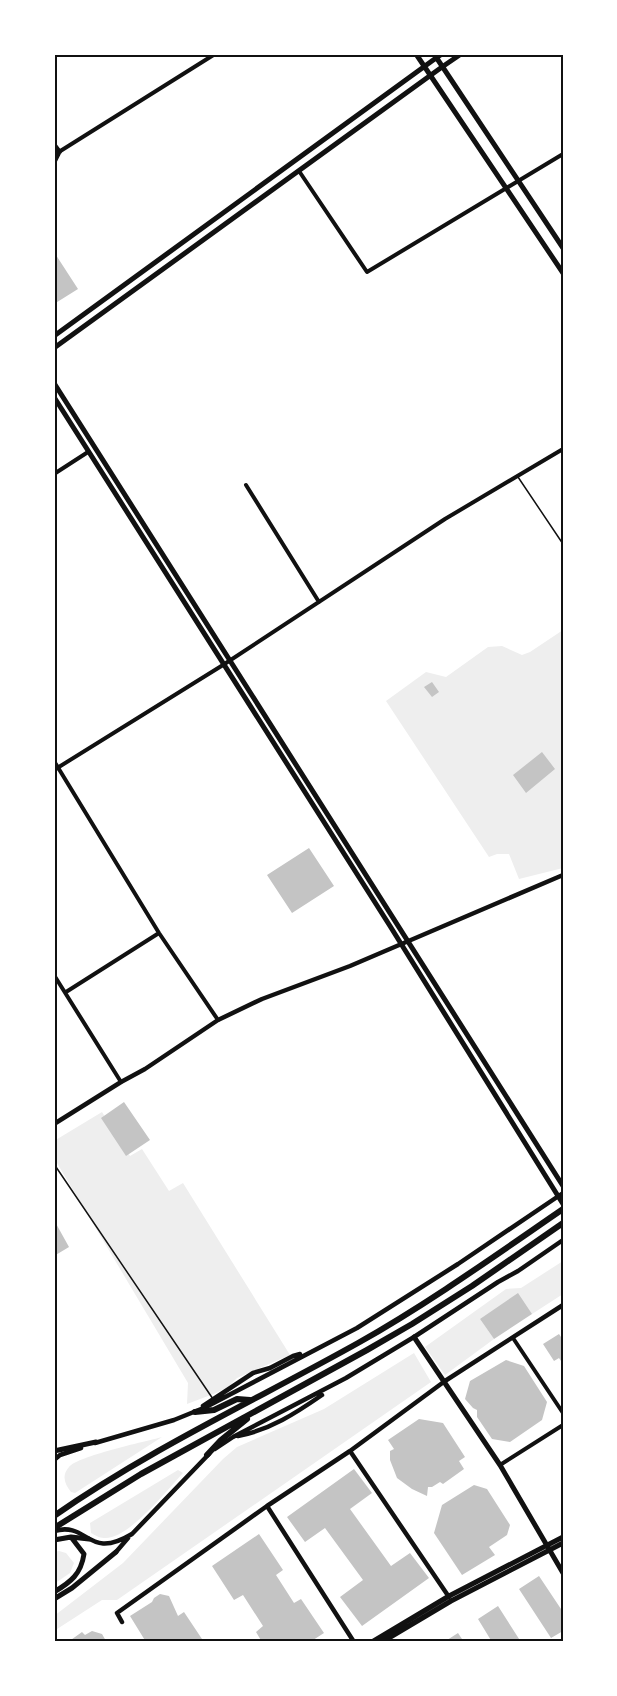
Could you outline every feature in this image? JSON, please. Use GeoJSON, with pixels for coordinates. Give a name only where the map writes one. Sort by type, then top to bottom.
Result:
{"type":"FeatureCollection","features":[{"type":"Feature","properties":{"kind":"highway"},"geometry":{"type":"LineString","coordinates":[[54,1516],[134,1463],[359,1342],[465,1276],[563,1209]]}},
{"type":"Feature","properties":{"kind":"highway"},"geometry":{"type":"LineString","coordinates":[[54,1529],[141,1474],[367,1350],[472,1286],[563,1223]]}},
{"type":"Feature","properties":{"kind":"highway"},"geometry":{"type":"LineString","coordinates":[[195,1412],[214,1410],[237,1398],[250,1400]]}},
{"type":"Feature","properties":{"kind":"highway"},"geometry":{"type":"LineString","coordinates":[[207,1455],[221,1440],[259,1409]]}},
{"type":"Feature","properties":{"kind":"main road"},"geometry":{"type":"LineString","coordinates":[[416,54],[563,273]]}},
{"type":"Feature","properties":{"kind":"main road"},"geometry":{"type":"LineString","coordinates":[[54,348],[192,246],[461,54]]}},
{"type":"Feature","properties":{"kind":"main road"},"geometry":{"type":"LineString","coordinates":[[54,336],[425,67],[437,55],[442,67],[563,248]]}},
{"type":"Feature","properties":{"kind":"main road"},"geometry":{"type":"LineString","coordinates":[[54,383],[401,944],[560,1194],[563,1204]]}},
{"type":"Feature","properties":{"kind":"main road"},"geometry":{"type":"LineString","coordinates":[[54,397],[563,1186]]}},
{"type":"Feature","properties":{"kind":"main road"},"geometry":{"type":"LineString","coordinates":[[414,1337],[500,1465],[563,1573]]}},
{"type":"Feature","properties":{"kind":"main road"},"geometry":{"type":"LineString","coordinates":[[54,1451],[96,1442]]}},
{"type":"Feature","properties":{"kind":"main road"},"geometry":{"type":"LineString","coordinates":[[54,1592],[75,1577],[82,1564],[84,1554],[71,1537]]}},
{"type":"Feature","properties":{"kind":"main road"},"geometry":{"type":"LineString","coordinates":[[54,1540],[71,1537],[89,1539]]}},
{"type":"Feature","properties":{"kind":"main road"},"geometry":{"type":"LineString","coordinates":[[372,1642],[397,1625],[548,1548],[563,1537]]}},
{"type":"Feature","properties":{"kind":"main road"},"geometry":{"type":"LineString","coordinates":[[548,1548],[563,1543]]}},
{"type":"Feature","properties":{"kind":"main road"},"geometry":{"type":"LineString","coordinates":[[54,1599],[72,1588],[116,1552]]}},
{"type":"Feature","properties":{"kind":"main road"},"geometry":{"type":"LineString","coordinates":[[382,1642],[450,1599]]}},
{"type":"Feature","properties":{"kind":"street"},"geometry":{"type":"LineString","coordinates":[[54,155],[215,54]]}},
{"type":"Feature","properties":{"kind":"street"},"geometry":{"type":"LineString","coordinates":[[54,144],[60,152]]}},
{"type":"Feature","properties":{"kind":"street"},"geometry":{"type":"LineString","coordinates":[[54,163],[60,152]]}},
{"type":"Feature","properties":{"kind":"street"},"geometry":{"type":"LineString","coordinates":[[299,171],[367,272],[563,154]]}},
{"type":"Feature","properties":{"kind":"street"},"geometry":{"type":"LineString","coordinates":[[56,769],[226,663],[445,519],[563,449]]}},
{"type":"Feature","properties":{"kind":"street"},"geometry":{"type":"LineString","coordinates":[[54,474],[88,452]]}},
{"type":"Feature","properties":{"kind":"street"},"geometry":{"type":"LineString","coordinates":[[246,485],[320,602]]}},
{"type":"Feature","properties":{"kind":"street"},"geometry":{"type":"LineString","coordinates":[[54,761],[56,769],[159,933],[218,1020]]}},
{"type":"Feature","properties":{"kind":"street"},"geometry":{"type":"LineString","coordinates":[[54,1124],[145,1069],[218,1020],[262,999],[350,966],[563,875]]}},
{"type":"Feature","properties":{"kind":"street"},"geometry":{"type":"LineString","coordinates":[[66,992],[159,933]]}},
{"type":"Feature","properties":{"kind":"street"},"geometry":{"type":"LineString","coordinates":[[54,975],[121,1082]]}},
{"type":"Feature","properties":{"kind":"street"},"geometry":{"type":"LineString","coordinates":[[54,1460],[60,1455],[96,1442],[195,1412],[233,1393],[368,1322],[560,1194]]}},
{"type":"Feature","properties":{"kind":"street"},"geometry":{"type":"LineString","coordinates":[[116,1552],[207,1455],[233,1437],[252,1434],[278,1422],[563,1240]]}},
{"type":"Feature","properties":{"kind":"street"},"geometry":{"type":"LineString","coordinates":[[122,1622],[117,1614],[267,1506],[350,1451],[445,1381],[563,1305]]}},
{"type":"Feature","properties":{"kind":"street"},"geometry":{"type":"LineString","coordinates":[[513,1338],[563,1413]]}},
{"type":"Feature","properties":{"kind":"street"},"geometry":{"type":"LineString","coordinates":[[195,1412],[253,1373],[306,1353]]}},
{"type":"Feature","properties":{"kind":"street"},"geometry":{"type":"LineString","coordinates":[[500,1465],[563,1425]]}},
{"type":"Feature","properties":{"kind":"street"},"geometry":{"type":"LineString","coordinates":[[350,1451],[450,1599]]}},
{"type":"Feature","properties":{"kind":"street"},"geometry":{"type":"LineString","coordinates":[[267,1506],[354,1642]]}},
{"type":"Feature","properties":{"kind":"street"},"geometry":{"type":"LineString","coordinates":[[54,1529],[69,1529],[103,1545],[111,1544],[132,1534]]}},
{"type":"Feature","properties":{"kind":"lane"},"geometry":{"type":"LineString","coordinates":[[518,476],[563,544]]}},
{"type":"Feature","properties":{"kind":"lane"},"geometry":{"type":"LineString","coordinates":[[54,1164],[213,1399]]}},
{"type":"Feature","properties":{"kind":"shaded area"},"geometry":{"type":"Polygon","coordinates":[[[563,630],[563,868],[519,879],[509,854],[489,857],[386,701],[426,672],[446,677],[488,647],[502,646],[522,655],[563,630]]]}},
{"type":"Feature","properties":{"kind":"shaded area"},"geometry":{"type":"Polygon","coordinates":[[[102,1112],[130,1156],[142,1149],[169,1191],[183,1183],[290,1355],[237,1378],[228,1387],[216,1393],[187,1404],[188,1383],[54,1158],[54,1141],[102,1112]]]}},
{"type":"Feature","properties":{"kind":"shaded area"},"geometry":{"type":"Polygon","coordinates":[[[563,1261],[563,1294],[532,1314],[480,1319],[494,1339],[445,1375],[425,1347],[506,1289],[521,1288],[563,1261]]]}},
{"type":"Feature","properties":{"kind":"shaded area"},"geometry":{"type":"Polygon","coordinates":[[[414,1353],[431,1382],[117,1600],[102,1600],[54,1631],[54,1616],[123,1563],[237,1447],[324,1409],[414,1353]]]}},
{"type":"Feature","properties":{"kind":"shaded area"},"geometry":{"type":"Polygon","coordinates":[[[162,1437],[75,1493],[71,1492],[67,1486],[65,1474],[75,1463],[98,1454],[162,1437]]]}},
{"type":"Feature","properties":{"kind":"shaded area"},"geometry":{"type":"Polygon","coordinates":[[[178,1470],[183,1473],[146,1513],[124,1531],[104,1538],[91,1533],[90,1523],[178,1470]]]}},
{"type":"Feature","properties":{"kind":"shaded area"},"geometry":{"type":"Polygon","coordinates":[[[54,1552],[66,1553],[74,1563],[70,1573],[54,1584],[54,1552]]]}},
{"type":"Feature","properties":{"kind":"building"},"geometry":{"type":"Polygon","coordinates":[[[54,252],[78,289],[54,304],[54,252]]]}},
{"type":"Feature","properties":{"kind":"building"},"geometry":{"type":"Polygon","coordinates":[[[432,682],[439,692],[432,697],[424,687],[432,682]]]}},
{"type":"Feature","properties":{"kind":"building"},"geometry":{"type":"Polygon","coordinates":[[[542,752],[555,769],[526,793],[513,775],[542,752]]]}},
{"type":"Feature","properties":{"kind":"building"},"geometry":{"type":"Polygon","coordinates":[[[309,848],[334,886],[292,913],[267,875],[309,848]]]}},
{"type":"Feature","properties":{"kind":"building"},"geometry":{"type":"Polygon","coordinates":[[[124,1102],[150,1140],[126,1156],[101,1118],[124,1102]]]}},
{"type":"Feature","properties":{"kind":"building"},"geometry":{"type":"Polygon","coordinates":[[[54,1220],[69,1247],[54,1256],[54,1220]]]}},
{"type":"Feature","properties":{"kind":"building"},"geometry":{"type":"Polygon","coordinates":[[[518,1293],[532,1314],[494,1339],[480,1319],[518,1293]]]}},
{"type":"Feature","properties":{"kind":"building"},"geometry":{"type":"Polygon","coordinates":[[[559,1334],[563,1340],[563,1364],[559,1358],[554,1361],[543,1344],[559,1334]]]}},
{"type":"Feature","properties":{"kind":"building"},"geometry":{"type":"Polygon","coordinates":[[[506,1360],[524,1366],[547,1402],[542,1420],[510,1442],[492,1439],[477,1417],[477,1410],[465,1399],[470,1381],[506,1360]]]}},
{"type":"Feature","properties":{"kind":"building"},"geometry":{"type":"Polygon","coordinates":[[[419,1419],[443,1423],[465,1457],[459,1461],[464,1469],[443,1484],[440,1482],[428,1487],[427,1496],[397,1478],[390,1460],[390,1451],[394,1449],[388,1440],[419,1419]]]}},
{"type":"Feature","properties":{"kind":"building"},"geometry":{"type":"Polygon","coordinates":[[[354,1469],[372,1493],[350,1509],[391,1566],[410,1553],[429,1578],[362,1626],[340,1597],[363,1580],[325,1528],[305,1542],[287,1517],[354,1469]]]}},
{"type":"Feature","properties":{"kind":"building"},"geometry":{"type":"Polygon","coordinates":[[[474,1485],[487,1489],[510,1525],[507,1535],[489,1547],[495,1555],[462,1575],[434,1533],[442,1505],[474,1485]]]}},
{"type":"Feature","properties":{"kind":"building"},"geometry":{"type":"Polygon","coordinates":[[[259,1534],[283,1570],[276,1575],[294,1603],[301,1599],[324,1633],[310,1642],[262,1642],[256,1632],[263,1626],[243,1595],[234,1600],[212,1566],[259,1534]]]}},
{"type":"Feature","properties":{"kind":"building"},"geometry":{"type":"Polygon","coordinates":[[[539,1576],[563,1612],[563,1631],[551,1638],[519,1589],[539,1576]]]}},
{"type":"Feature","properties":{"kind":"building"},"geometry":{"type":"Polygon","coordinates":[[[160,1594],[169,1596],[178,1616],[184,1612],[204,1642],[146,1642],[130,1616],[160,1594]]]}},
{"type":"Feature","properties":{"kind":"building"},"geometry":{"type":"Polygon","coordinates":[[[498,1606],[521,1642],[492,1642],[478,1619],[498,1606]]]}},
{"type":"Feature","properties":{"kind":"building"},"geometry":{"type":"Polygon","coordinates":[[[92,1631],[102,1634],[106,1641],[110,1639],[111,1642],[68,1642],[82,1632],[85,1635],[92,1631]]]}},
{"type":"Feature","properties":{"kind":"building"},"geometry":{"type":"Polygon","coordinates":[[[458,1633],[464,1642],[444,1642],[458,1633]]]}}]}
